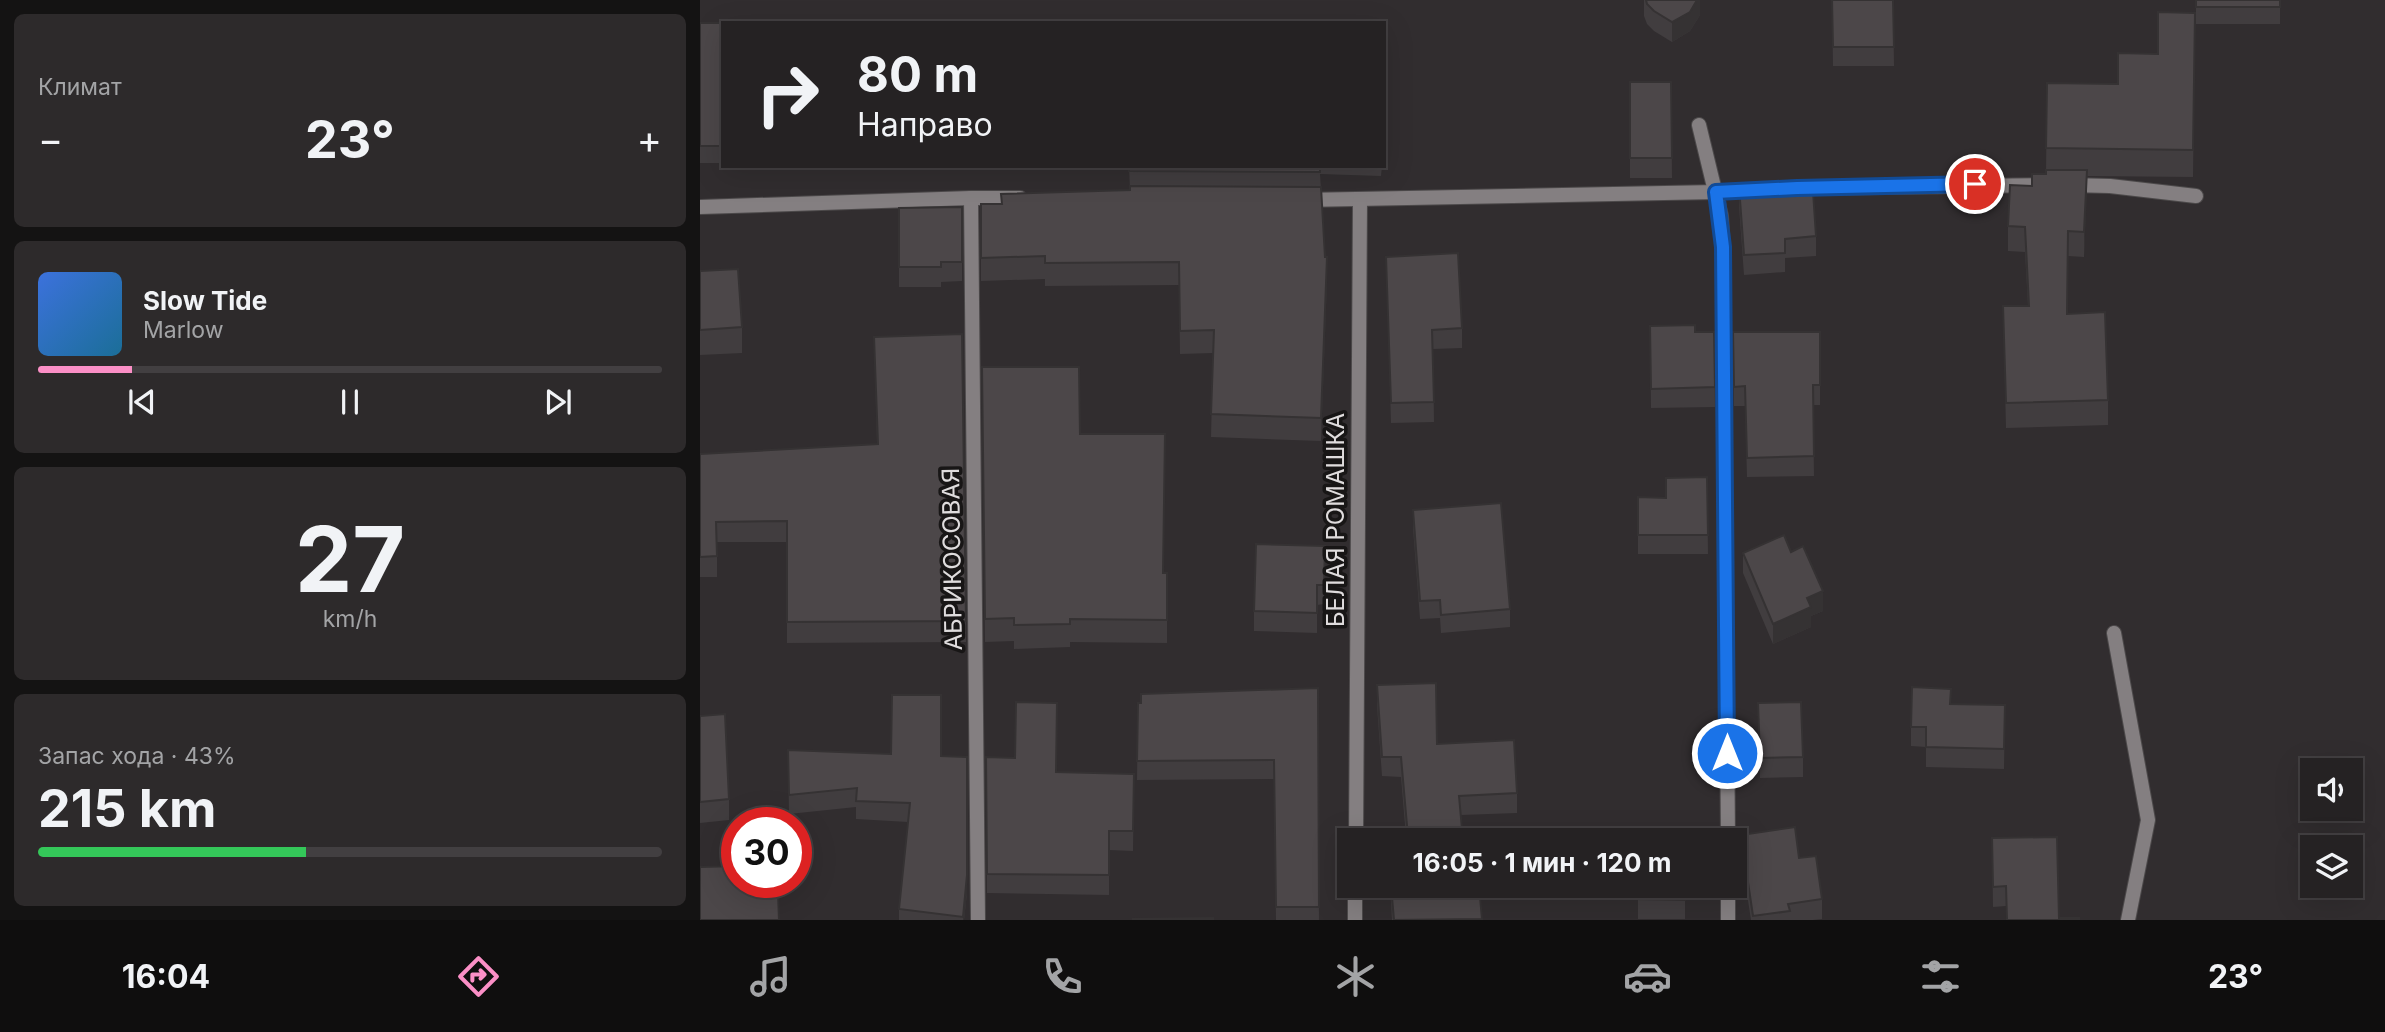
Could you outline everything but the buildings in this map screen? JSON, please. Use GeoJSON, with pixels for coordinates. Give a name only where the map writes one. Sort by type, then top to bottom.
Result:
{"type":"FeatureCollection","features":[{"type":"Feature","properties":{"kind":"street"},"geometry":{"type":"LineString","coordinates":[[1699,125],[1716,192],[1723,247],[1728,828]]}},
{"type":"Feature","properties":{"kind":"street"},"geometry":{"type":"LineString","coordinates":[[1291,200],[2000,184],[2110,186],[2196,196]]}},
{"type":"Feature","properties":{"kind":"street","name":"АБРИКОСОВАЯ"},"geometry":{"type":"LineString","coordinates":[[971,198],[978,920]]}},
{"type":"Feature","properties":{"kind":"street"},"geometry":{"type":"LineString","coordinates":[[700,207],[1041,198]]}},
{"type":"Feature","properties":{"kind":"street","name":"БЕЛАЯ РОМАШКА"},"geometry":{"type":"LineString","coordinates":[[1356,828],[1360,200]]}},
{"type":"Feature","properties":{"kind":"street"},"geometry":{"type":"LineString","coordinates":[[2115,634],[2148,820],[2128,920]]}},
{"type":"Feature","properties":{"kind":"street"},"geometry":{"type":"LineString","coordinates":[[1355,898],[1355,920]]}},
{"type":"Feature","properties":{"kind":"street"},"geometry":{"type":"LineString","coordinates":[[1728,898],[1728,920]]}},
{"type":"Feature","properties":{"kind":"route"},"geometry":{"type":"LineString","coordinates":[[1727,753],[1723,247],[1716,192],[1975,184]]}}]}
